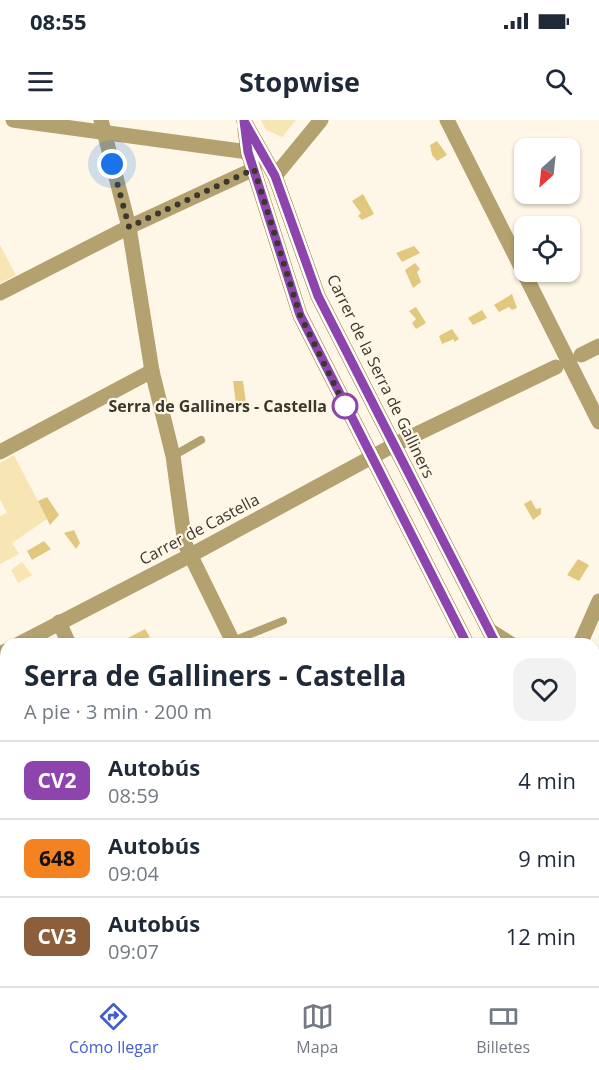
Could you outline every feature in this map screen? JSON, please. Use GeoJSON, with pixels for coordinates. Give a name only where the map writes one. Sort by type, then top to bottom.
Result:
{"type":"FeatureCollection","features":[{"type":"Feature","properties":{"kind":"street"},"geometry":{"type":"LineString","coordinates":[[13,120],[103,126],[248,152]]}},
{"type":"Feature","properties":{"kind":"street","name":"Carrer de la Serra de Galliners"},"geometry":{"type":"LineString","coordinates":[[243,120],[275,176],[318,296],[397,443],[493,637]]}},
{"type":"Feature","properties":{"kind":"street","name":"Carrer de la Serra de Galliners"},"geometry":{"type":"LineString","coordinates":[[243,120],[248,152],[300,315],[371,459],[464,638]]}},
{"type":"Feature","properties":{"kind":"street"},"geometry":{"type":"LineString","coordinates":[[0,293],[129,227],[254,169],[259,168],[268,180],[275,176],[321,120]]}},
{"type":"Feature","properties":{"kind":"street"},"geometry":{"type":"LineString","coordinates":[[447,120],[599,422]]}},
{"type":"Feature","properties":{"kind":"street"},"geometry":{"type":"LineString","coordinates":[[103,126],[129,227],[152,371],[173,456],[185,544],[231,638]]}},
{"type":"Feature","properties":{"kind":"street"},"geometry":{"type":"LineString","coordinates":[[281,252],[288,243],[301,245]]}},
{"type":"Feature","properties":{"kind":"street"},"geometry":{"type":"LineString","coordinates":[[581,355],[599,346]]}},
{"type":"Feature","properties":{"kind":"street","name":"Carrer de Castella"},"geometry":{"type":"LineString","coordinates":[[30,638],[191,555],[397,443],[556,367]]}},
{"type":"Feature","properties":{"kind":"street"},"geometry":{"type":"LineString","coordinates":[[0,452],[152,371]]}},
{"type":"Feature","properties":{"kind":"street"},"geometry":{"type":"LineString","coordinates":[[582,638],[599,601]]}},
{"type":"Feature","properties":{"kind":"street"},"geometry":{"type":"LineString","coordinates":[[59,622],[66,638]]}},
{"type":"Feature","properties":{"kind":"lane"},"geometry":{"type":"LineString","coordinates":[[173,456],[201,440]]}},
{"type":"Feature","properties":{"kind":"lane"},"geometry":{"type":"LineString","coordinates":[[243,638],[284,621]]}},
{"type":"Feature","properties":{"kind":"shaded area"},"geometry":{"type":"Polygon","coordinates":[[[261,120],[296,120],[282,137],[266,130],[261,120]]]}},
{"type":"Feature","properties":{"kind":"shaded area"},"geometry":{"type":"Polygon","coordinates":[[[437,141],[447,155],[437,161],[432,155],[430,145],[437,141]]]}},
{"type":"Feature","properties":{"kind":"shaded area"},"geometry":{"type":"Polygon","coordinates":[[[363,194],[374,214],[362,220],[358,216],[361,213],[352,201],[363,194]]]}},
{"type":"Feature","properties":{"kind":"shaded area"},"geometry":{"type":"Polygon","coordinates":[[[0,245],[16,275],[0,283],[0,245]]]}},
{"type":"Feature","properties":{"kind":"shaded area"},"geometry":{"type":"Polygon","coordinates":[[[414,246],[420,253],[402,262],[396,253],[414,246]]]}},
{"type":"Feature","properties":{"kind":"shaded area"},"geometry":{"type":"Polygon","coordinates":[[[415,263],[420,269],[417,272],[421,282],[413,288],[405,270],[415,263]]]}},
{"type":"Feature","properties":{"kind":"shaded area"},"geometry":{"type":"Polygon","coordinates":[[[512,294],[517,308],[512,310],[509,307],[499,312],[494,305],[512,294]]]}},
{"type":"Feature","properties":{"kind":"shaded area"},"geometry":{"type":"Polygon","coordinates":[[[416,307],[426,323],[416,329],[412,323],[416,319],[409,311],[416,307]]]}},
{"type":"Feature","properties":{"kind":"shaded area"},"geometry":{"type":"Polygon","coordinates":[[[482,310],[487,318],[473,325],[468,318],[482,310]]]}},
{"type":"Feature","properties":{"kind":"shaded area"},"geometry":{"type":"Polygon","coordinates":[[[452,329],[459,339],[442,344],[439,336],[452,329]]]}},
{"type":"Feature","properties":{"kind":"shaded area"},"geometry":{"type":"Polygon","coordinates":[[[233,381],[243,381],[246,403],[236,404],[233,381]]]}},
{"type":"Feature","properties":{"kind":"shaded area"},"geometry":{"type":"Polygon","coordinates":[[[14,455],[47,519],[12,543],[19,554],[0,564],[0,516],[7,513],[0,499],[0,463],[14,455]]]}},
{"type":"Feature","properties":{"kind":"shaded area"},"geometry":{"type":"Polygon","coordinates":[[[47,497],[59,515],[50,525],[38,501],[47,497]]]}},
{"type":"Feature","properties":{"kind":"shaded area"},"geometry":{"type":"Polygon","coordinates":[[[531,500],[536,509],[541,508],[541,514],[533,520],[524,504],[531,500]]]}},
{"type":"Feature","properties":{"kind":"shaded area"},"geometry":{"type":"Polygon","coordinates":[[[74,530],[80,543],[76,549],[64,533],[74,530]]]}},
{"type":"Feature","properties":{"kind":"shaded area"},"geometry":{"type":"Polygon","coordinates":[[[44,541],[51,549],[32,560],[27,551],[44,541]]]}},
{"type":"Feature","properties":{"kind":"shaded area"},"geometry":{"type":"Polygon","coordinates":[[[578,559],[589,565],[579,581],[567,575],[578,559]]]}},
{"type":"Feature","properties":{"kind":"shaded area"},"geometry":{"type":"Polygon","coordinates":[[[22,562],[32,575],[18,583],[11,570],[22,562]]]}},
{"type":"Feature","properties":{"kind":"shaded area"},"geometry":{"type":"Polygon","coordinates":[[[145,629],[150,637],[147,638],[128,638],[145,629]]]}},
{"type":"Feature","properties":{"kind":"bus line","name":"CV2"},"geometry":{"type":"LineString","coordinates":[[464,638],[371,459],[300,315],[248,152],[244,121],[275,176],[318,296],[493,638]]}},
{"type":"Feature","properties":{"kind":"place","name":"Serra de Galliners - Castella"},"geometry":{"type":"Point","coordinates":[345,406]}},
{"type":"Feature","properties":{"kind":"route"},"geometry":{"type":"LineString","coordinates":[[112,164],[129,227],[254,169],[300,315],[345,406]]}}]}
